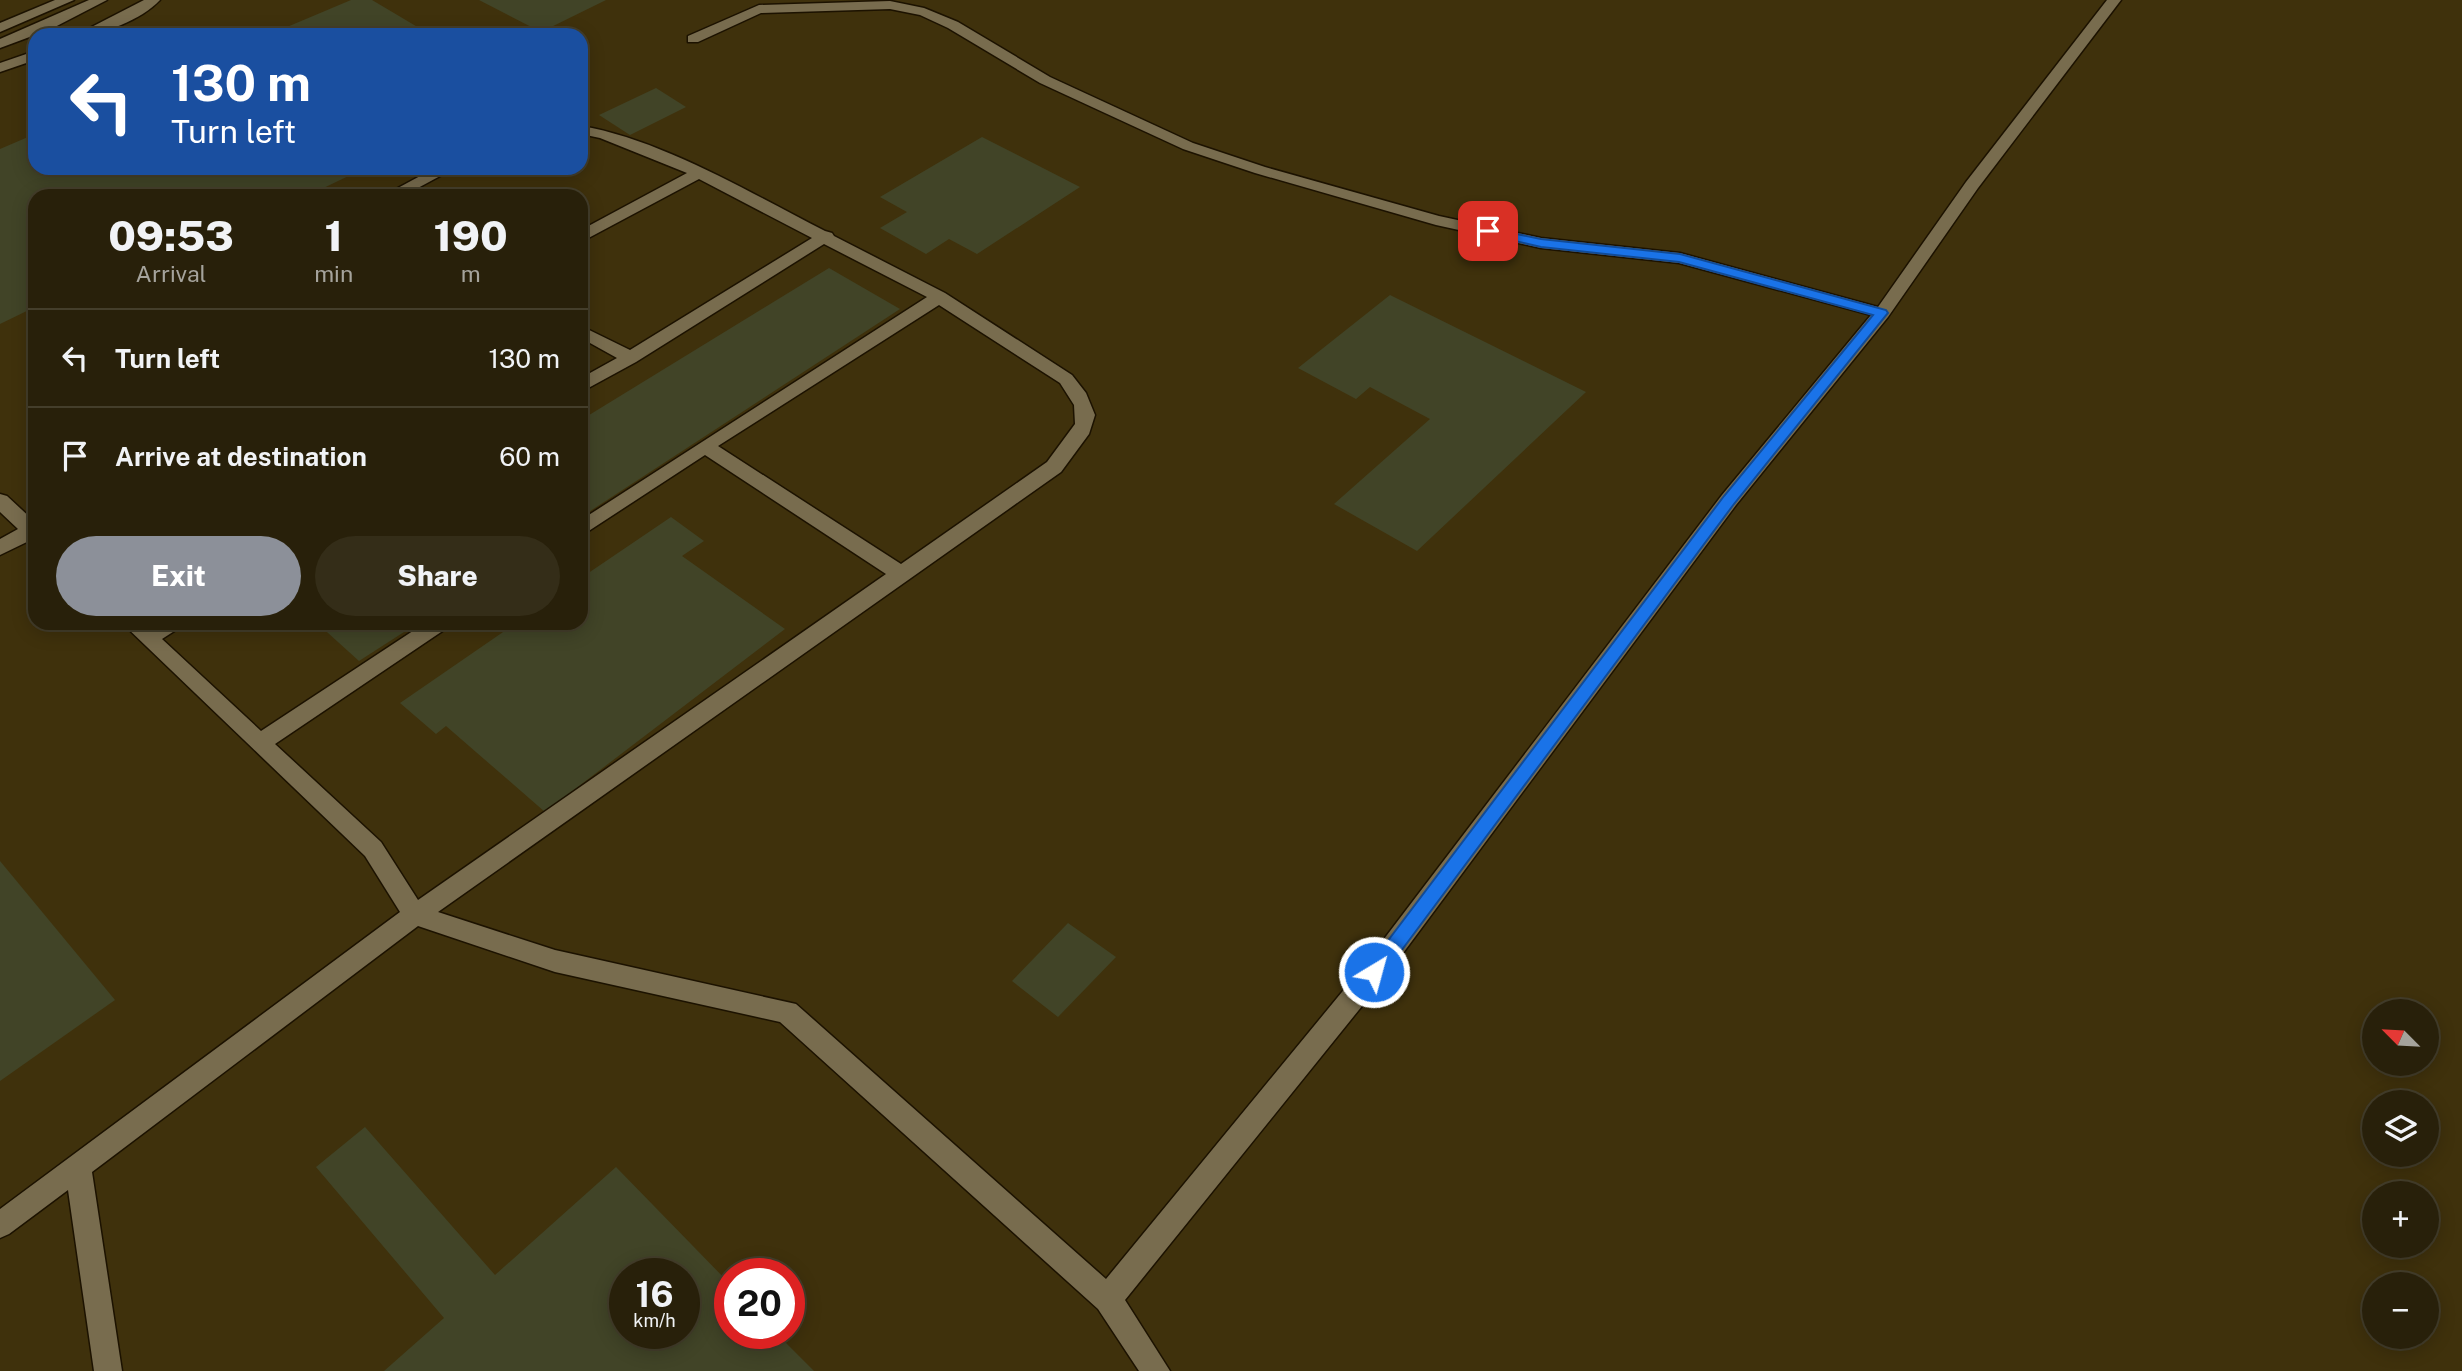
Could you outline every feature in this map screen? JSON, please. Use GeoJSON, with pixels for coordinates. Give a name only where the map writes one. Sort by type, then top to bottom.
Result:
{"type":"FeatureCollection","features":[{"type":"Feature","properties":{"kind":"lane"},"geometry":{"type":"LineString","coordinates":[[0,28],[67,0]]}},
{"type":"Feature","properties":{"kind":"lane"},"geometry":{"type":"LineString","coordinates":[[41,28],[100,0]]}},
{"type":"Feature","properties":{"kind":"lane"},"geometry":{"type":"LineString","coordinates":[[99,28],[135,12],[153,0]]}},
{"type":"Feature","properties":{"kind":"lane"},"geometry":{"type":"LineString","coordinates":[[1108,1298],[1374,972],[1729,500],[1882,313],[1972,185],[2114,0]]}},
{"type":"Feature","properties":{"kind":"lane"},"geometry":{"type":"LineString","coordinates":[[693,39],[759,9],[890,5],[924,12],[954,25],[1045,80],[1188,146],[1260,170],[1436,220],[1541,243],[1680,258],[1882,313]]}},
{"type":"Feature","properties":{"kind":"lane"},"geometry":{"type":"LineString","coordinates":[[0,44],[28,33]]}},
{"type":"Feature","properties":{"kind":"lane"},"geometry":{"type":"LineString","coordinates":[[0,68],[28,58]]}},
{"type":"Feature","properties":{"kind":"lane"},"geometry":{"type":"LineString","coordinates":[[0,1225],[415,915],[1054,467],[1082,431],[1088,417],[1081,396],[1066,379],[939,297],[826,236],[699,173],[604,134],[588,131]]}},
{"type":"Feature","properties":{"kind":"lane"},"geometry":{"type":"LineString","coordinates":[[588,233],[699,173]]}},
{"type":"Feature","properties":{"kind":"lane"},"geometry":{"type":"LineString","coordinates":[[405,189],[433,175]]}},
{"type":"Feature","properties":{"kind":"lane"},"geometry":{"type":"LineString","coordinates":[[588,382],[826,236]]}},
{"type":"Feature","properties":{"kind":"lane"},"geometry":{"type":"LineString","coordinates":[[588,524],[705,446],[939,297]]}},
{"type":"Feature","properties":{"kind":"lane"},"geometry":{"type":"LineString","coordinates":[[588,335],[630,358]]}},
{"type":"Feature","properties":{"kind":"lane"},"geometry":{"type":"LineString","coordinates":[[705,446],[902,575]]}},
{"type":"Feature","properties":{"kind":"lane"},"geometry":{"type":"LineString","coordinates":[[0,501],[28,526]]}},
{"type":"Feature","properties":{"kind":"lane"},"geometry":{"type":"LineString","coordinates":[[0,548],[28,534]]}},
{"type":"Feature","properties":{"kind":"lane"},"geometry":{"type":"LineString","coordinates":[[140,630],[373,849],[415,915],[555,961],[787,1012],[1108,1298],[1156,1371]]}},
{"type":"Feature","properties":{"kind":"lane"},"geometry":{"type":"LineString","coordinates":[[260,743],[430,630]]}},
{"type":"Feature","properties":{"kind":"lane"},"geometry":{"type":"LineString","coordinates":[[78,1169],[108,1371]]}},
{"type":"Feature","properties":{"kind":"shaded area"},"geometry":{"type":"Polygon","coordinates":[[[0,0],[2462,0],[2462,1371],[0,1371],[0,0]]]}},
{"type":"Feature","properties":{"kind":"building"},"geometry":{"type":"Polygon","coordinates":[[[351,0],[372,0],[419,28],[285,28],[351,0]]]}},
{"type":"Feature","properties":{"kind":"building"},"geometry":{"type":"Polygon","coordinates":[[[479,0],[606,0],[549,28],[533,28],[479,0]]]}},
{"type":"Feature","properties":{"kind":"building"},"geometry":{"type":"Polygon","coordinates":[[[656,88],[686,107],[630,135],[599,115],[656,88]]]}},
{"type":"Feature","properties":{"kind":"building"},"geometry":{"type":"Polygon","coordinates":[[[28,137],[28,175],[350,175],[322,189],[28,189],[28,310],[0,324],[0,149],[28,137]]]}},
{"type":"Feature","properties":{"kind":"building"},"geometry":{"type":"Polygon","coordinates":[[[982,137],[1080,187],[977,254],[949,239],[926,254],[880,228],[907,212],[880,197],[982,137]]]}},
{"type":"Feature","properties":{"kind":"building"},"geometry":{"type":"Polygon","coordinates":[[[829,268],[900,309],[588,512],[588,416],[829,268]]]}},
{"type":"Feature","properties":{"kind":"building"},"geometry":{"type":"Polygon","coordinates":[[[1390,295],[1586,392],[1417,551],[1334,504],[1430,419],[1370,387],[1356,399],[1298,368],[1390,295]]]}},
{"type":"Feature","properties":{"kind":"building"},"geometry":{"type":"Polygon","coordinates":[[[671,517],[704,541],[682,556],[785,629],[545,812],[446,726],[436,734],[400,703],[506,630],[588,630],[588,573],[671,517]]]}},
{"type":"Feature","properties":{"kind":"building"},"geometry":{"type":"Polygon","coordinates":[[[325,630],[407,630],[359,661],[325,630]]]}},
{"type":"Feature","properties":{"kind":"building"},"geometry":{"type":"Polygon","coordinates":[[[0,861],[115,1000],[0,1081],[0,861]]]}},
{"type":"Feature","properties":{"kind":"building"},"geometry":{"type":"Polygon","coordinates":[[[1068,923],[1116,957],[1058,1017],[1012,981],[1068,923]]]}},
{"type":"Feature","properties":{"kind":"building"},"geometry":{"type":"Polygon","coordinates":[[[365,1127],[495,1275],[616,1167],[714,1268],[714,1349],[792,1349],[814,1371],[384,1371],[444,1318],[316,1167],[365,1127]]]}},
{"type":"Feature","properties":{"kind":"route"},"geometry":{"type":"LineString","coordinates":[[1374,972],[1729,500],[1882,313],[1680,258],[1541,243],[1488,231]]}}]}
